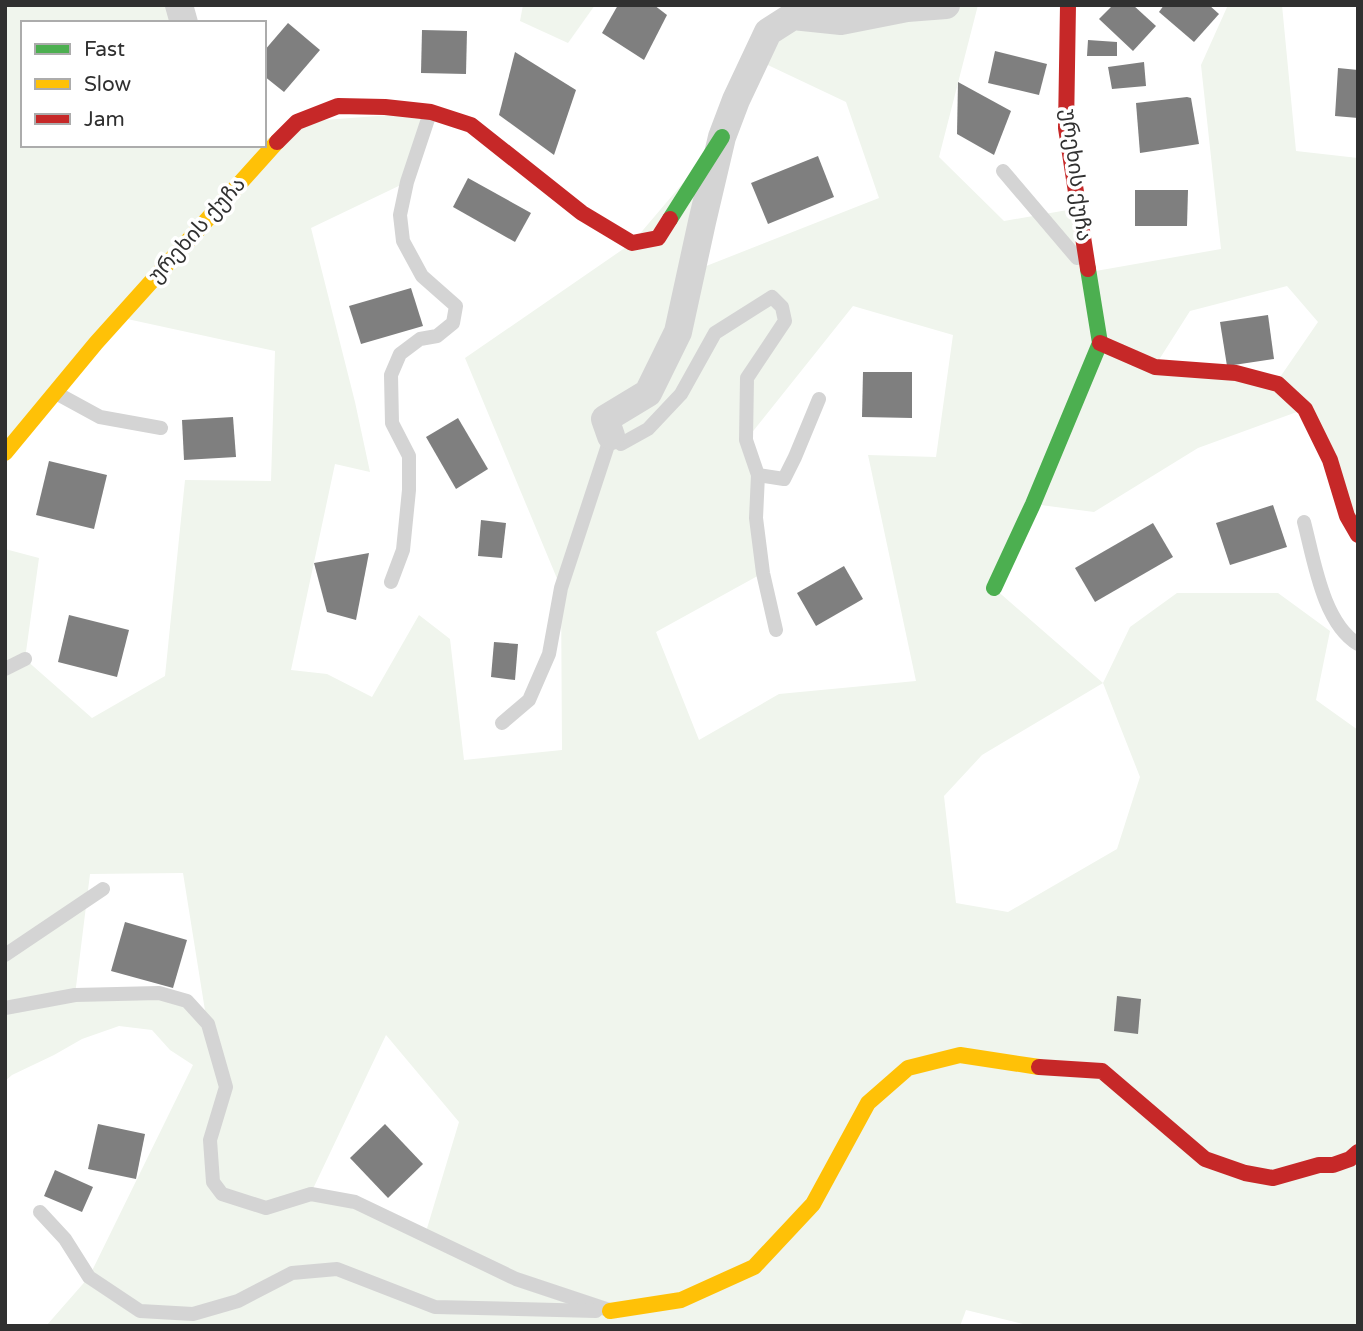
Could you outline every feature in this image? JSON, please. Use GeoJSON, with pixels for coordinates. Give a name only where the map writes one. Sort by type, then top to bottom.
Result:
{"type":"FeatureCollection","features":[{"type":"Feature","properties":{"kind":"street","name":"ურეხის ქუჩა"},"geometry":{"type":"LineString","coordinates":[[611,436],[605,419],[648,393],[678,332],[722,137],[768,32],[793,16],[841,21],[907,8],[946,5]]}},
{"type":"Feature","properties":{"kind":"street","name":"ურეხის ქუჩა"},"geometry":{"type":"LineString","coordinates":[[1068,5],[1066,128],[1100,343]]}},
{"type":"Feature","properties":{"kind":"street","name":"ურეხის ქუჩა"},"geometry":{"type":"LineString","coordinates":[[266,145],[297,122],[338,106],[431,112],[471,125],[582,213],[632,243],[658,239],[722,137]]}},
{"type":"Feature","properties":{"kind":"street","name":"ურეხის ქუჩა"},"geometry":{"type":"LineString","coordinates":[[5,453],[261,149]]}},
{"type":"Feature","properties":{"kind":"street"},"geometry":{"type":"LineString","coordinates":[[994,588],[1033,504],[1100,343],[1155,367],[1236,373],[1278,384],[1305,409],[1330,460],[1348,516],[1358,535]]}},
{"type":"Feature","properties":{"kind":"street"},"geometry":{"type":"LineString","coordinates":[[610,1311],[681,1300],[754,1267],[813,1204],[868,1103],[908,1068],[960,1055],[1028,1066],[1101,1071],[1205,1158],[1245,1173],[1273,1178],[1319,1165],[1333,1165],[1350,1159],[1358,1152]]}},
{"type":"Feature","properties":{"kind":"lane"},"geometry":{"type":"LineString","coordinates":[[391,582],[403,550],[409,490],[409,456],[392,423],[391,375],[400,354],[420,339],[438,335],[453,323],[456,306],[422,276],[403,241],[400,215],[407,183],[431,112]]}},
{"type":"Feature","properties":{"kind":"lane"},"geometry":{"type":"LineString","coordinates":[[1003,171],[1089,272]]}},
{"type":"Feature","properties":{"kind":"lane"},"geometry":{"type":"LineString","coordinates":[[502,723],[529,700],[549,654],[561,588],[611,436],[621,444],[648,429],[681,394],[715,333],[772,297],[782,307],[785,321],[747,378],[746,440],[758,475],[756,518],[763,573],[776,630]]}},
{"type":"Feature","properties":{"kind":"lane"},"geometry":{"type":"LineString","coordinates":[[55,392],[100,417],[160,429]]}},
{"type":"Feature","properties":{"kind":"lane"},"geometry":{"type":"LineString","coordinates":[[758,475],[784,479],[819,399]]}},
{"type":"Feature","properties":{"kind":"lane"},"geometry":{"type":"LineString","coordinates":[[1304,522],[1325,599],[1342,631],[1358,644]]}},
{"type":"Feature","properties":{"kind":"lane"},"geometry":{"type":"LineString","coordinates":[[5,669],[25,659]]}},
{"type":"Feature","properties":{"kind":"lane"},"geometry":{"type":"LineString","coordinates":[[5,955],[103,889]]}},
{"type":"Feature","properties":{"kind":"lane"},"geometry":{"type":"LineString","coordinates":[[5,1008],[75,995],[159,993],[187,1001],[208,1024],[226,1087],[210,1140],[213,1182],[222,1194],[266,1208],[311,1194],[355,1202],[516,1279],[610,1311]]}},
{"type":"Feature","properties":{"kind":"lane"},"geometry":{"type":"LineString","coordinates":[[40,1212],[65,1239],[89,1277],[140,1311],[193,1314],[238,1301],[292,1273],[337,1269],[435,1307],[610,1311]]}},
{"type":"Feature","properties":{"kind":"shaded area"},"geometry":{"type":"Polygon","coordinates":[[[5,5],[186,5],[184,21],[21,21],[21,147],[266,147],[266,139],[297,122],[431,112],[407,182],[311,228],[370,472],[335,464],[291,670],[327,674],[372,697],[419,615],[450,639],[464,760],[562,750],[561,588],[465,358],[632,243],[722,137],[691,272],[879,198],[846,102],[755,59],[768,32],[946,5],[978,5],[939,157],[1004,221],[1079,208],[1090,272],[1221,249],[1201,65],[1228,5],[1282,5],[1296,151],[1358,158],[1358,535],[1305,409],[1198,448],[1094,512],[1033,504],[994,588],[1103,683],[1130,627],[1177,593],[1278,593],[1330,631],[1316,700],[1358,730],[1358,1326],[1031,1326],[966,1310],[960,1326],[46,1326],[89,1277],[193,1065],[170,1050],[152,1030],[119,1026],[82,1039],[5,1081],[5,549],[39,558],[25,659],[92,718],[165,676],[185,480],[271,481],[275,351],[118,317],[5,453],[5,5]],[[1287,286],[1190,311],[1155,366],[1276,383],[1318,322],[1287,286]],[[853,306],[746,440],[758,475],[763,573],[656,632],[699,740],[779,694],[916,681],[868,455],[936,457],[953,335],[853,306]],[[1103,683],[982,755],[944,796],[956,903],[1008,912],[1117,849],[1140,777],[1103,683]],[[183,873],[90,874],[75,995],[187,1001],[207,1023],[183,873]],[[386,1035],[311,1193],[425,1235],[459,1122],[386,1035]]]}},
{"type":"Feature","properties":{"kind":"shaded area"},"geometry":{"type":"Polygon","coordinates":[[[523,5],[595,5],[568,43],[520,21],[523,5]]]}},
{"type":"Feature","properties":{"kind":"building"},"geometry":{"type":"Polygon","coordinates":[[[618,5],[654,5],[667,15],[644,60],[602,33],[618,5]]]}},
{"type":"Feature","properties":{"kind":"building"},"geometry":{"type":"Polygon","coordinates":[[[1113,5],[1133,5],[1156,26],[1133,51],[1099,19],[1113,5]]]}},
{"type":"Feature","properties":{"kind":"building"},"geometry":{"type":"Polygon","coordinates":[[[1164,5],[1209,5],[1219,14],[1194,42],[1159,12],[1164,5]]]}},
{"type":"Feature","properties":{"kind":"building"},"geometry":{"type":"Polygon","coordinates":[[[288,23],[320,50],[284,92],[266,78],[266,49],[288,23]]]}},
{"type":"Feature","properties":{"kind":"building"},"geometry":{"type":"Polygon","coordinates":[[[422,30],[467,31],[466,74],[421,73],[422,30]]]}},
{"type":"Feature","properties":{"kind":"building"},"geometry":{"type":"Polygon","coordinates":[[[1088,40],[1117,42],[1117,56],[1087,56],[1088,40]]]}},
{"type":"Feature","properties":{"kind":"building"},"geometry":{"type":"Polygon","coordinates":[[[995,51],[1047,64],[1039,95],[988,83],[995,51]]]}},
{"type":"Feature","properties":{"kind":"building"},"geometry":{"type":"Polygon","coordinates":[[[515,52],[576,90],[554,155],[499,115],[515,52]]]}},
{"type":"Feature","properties":{"kind":"building"},"geometry":{"type":"Polygon","coordinates":[[[1144,62],[1146,86],[1112,89],[1108,67],[1144,62]]]}},
{"type":"Feature","properties":{"kind":"building"},"geometry":{"type":"Polygon","coordinates":[[[1338,68],[1358,70],[1358,118],[1335,116],[1338,68]]]}},
{"type":"Feature","properties":{"kind":"building"},"geometry":{"type":"Polygon","coordinates":[[[958,82],[1011,111],[994,155],[957,134],[958,82]]]}},
{"type":"Feature","properties":{"kind":"building"},"geometry":{"type":"Polygon","coordinates":[[[1191,98],[1199,144],[1140,153],[1136,103],[1191,98]]]}},
{"type":"Feature","properties":{"kind":"building"},"geometry":{"type":"Polygon","coordinates":[[[818,156],[834,197],[768,224],[751,183],[818,156]]]}},
{"type":"Feature","properties":{"kind":"building"},"geometry":{"type":"Polygon","coordinates":[[[468,178],[531,213],[515,242],[453,207],[468,178]]]}},
{"type":"Feature","properties":{"kind":"building"},"geometry":{"type":"Polygon","coordinates":[[[1135,190],[1188,190],[1187,226],[1135,226],[1135,190]]]}},
{"type":"Feature","properties":{"kind":"building"},"geometry":{"type":"Polygon","coordinates":[[[411,288],[423,326],[361,344],[349,306],[411,288]]]}},
{"type":"Feature","properties":{"kind":"building"},"geometry":{"type":"Polygon","coordinates":[[[1268,315],[1274,359],[1227,366],[1220,322],[1268,315]]]}},
{"type":"Feature","properties":{"kind":"building"},"geometry":{"type":"Polygon","coordinates":[[[863,372],[912,372],[912,418],[862,417],[863,372]]]}},
{"type":"Feature","properties":{"kind":"building"},"geometry":{"type":"Polygon","coordinates":[[[233,417],[236,457],[184,460],[182,420],[233,417]]]}},
{"type":"Feature","properties":{"kind":"building"},"geometry":{"type":"Polygon","coordinates":[[[458,418],[488,469],[456,489],[426,437],[458,418]]]}},
{"type":"Feature","properties":{"kind":"building"},"geometry":{"type":"Polygon","coordinates":[[[49,461],[107,475],[94,529],[36,515],[49,461]]]}},
{"type":"Feature","properties":{"kind":"building"},"geometry":{"type":"Polygon","coordinates":[[[1273,505],[1287,547],[1230,565],[1216,523],[1273,505]]]}},
{"type":"Feature","properties":{"kind":"building"},"geometry":{"type":"Polygon","coordinates":[[[481,520],[506,523],[502,558],[478,556],[481,520]]]}},
{"type":"Feature","properties":{"kind":"building"},"geometry":{"type":"Polygon","coordinates":[[[1153,523],[1173,557],[1095,602],[1075,568],[1153,523]]]}},
{"type":"Feature","properties":{"kind":"building"},"geometry":{"type":"Polygon","coordinates":[[[369,553],[356,620],[327,612],[314,563],[369,553]]]}},
{"type":"Feature","properties":{"kind":"building"},"geometry":{"type":"Polygon","coordinates":[[[844,566],[863,599],[816,626],[797,593],[844,566]]]}},
{"type":"Feature","properties":{"kind":"building"},"geometry":{"type":"Polygon","coordinates":[[[69,615],[129,630],[117,677],[58,662],[69,615]]]}},
{"type":"Feature","properties":{"kind":"building"},"geometry":{"type":"Polygon","coordinates":[[[494,642],[518,644],[515,680],[491,677],[494,642]]]}},
{"type":"Feature","properties":{"kind":"building"},"geometry":{"type":"Polygon","coordinates":[[[125,922],[187,940],[173,988],[111,971],[125,922]]]}},
{"type":"Feature","properties":{"kind":"building"},"geometry":{"type":"Polygon","coordinates":[[[1117,996],[1141,999],[1138,1034],[1114,1031],[1117,996]]]}},
{"type":"Feature","properties":{"kind":"building"},"geometry":{"type":"Polygon","coordinates":[[[98,1124],[145,1134],[136,1179],[88,1169],[98,1124]]]}},
{"type":"Feature","properties":{"kind":"building"},"geometry":{"type":"Polygon","coordinates":[[[385,1124],[423,1164],[388,1198],[350,1158],[385,1124]]]}},
{"type":"Feature","properties":{"kind":"building"},"geometry":{"type":"Polygon","coordinates":[[[55,1170],[93,1187],[82,1212],[44,1196],[55,1170]]]}},
{"type":"Feature","properties":{"kind":"traffic: fast"},"geometry":{"type":"LineString","coordinates":[[670,219],[722,137]]}},
{"type":"Feature","properties":{"kind":"traffic: fast"},"geometry":{"type":"LineString","coordinates":[[994,588],[1033,504],[1100,343],[1088,269]]}},
{"type":"Feature","properties":{"kind":"traffic: slow"},"geometry":{"type":"LineString","coordinates":[[5,453],[96,343],[277,142]]}},
{"type":"Feature","properties":{"kind":"traffic: slow"},"geometry":{"type":"LineString","coordinates":[[610,1311],[681,1300],[754,1267],[813,1204],[868,1103],[908,1068],[960,1055],[1039,1067]]}},
{"type":"Feature","properties":{"kind":"traffic: jam"},"geometry":{"type":"LineString","coordinates":[[1068,5],[1066,128],[1088,269]]}},
{"type":"Feature","properties":{"kind":"traffic: jam"},"geometry":{"type":"LineString","coordinates":[[277,142],[297,122],[338,106],[431,112],[471,125],[582,213],[632,243],[658,238],[670,219]]}},
{"type":"Feature","properties":{"kind":"traffic: jam"},"geometry":{"type":"LineString","coordinates":[[1100,343],[1155,367],[1236,373],[1278,384],[1305,409],[1330,460],[1347,516],[1358,535]]}},
{"type":"Feature","properties":{"kind":"traffic: jam"},"geometry":{"type":"LineString","coordinates":[[1039,1067],[1102,1071],[1205,1159],[1245,1173],[1273,1178],[1319,1165],[1333,1165],[1350,1159],[1358,1152]]}}]}
